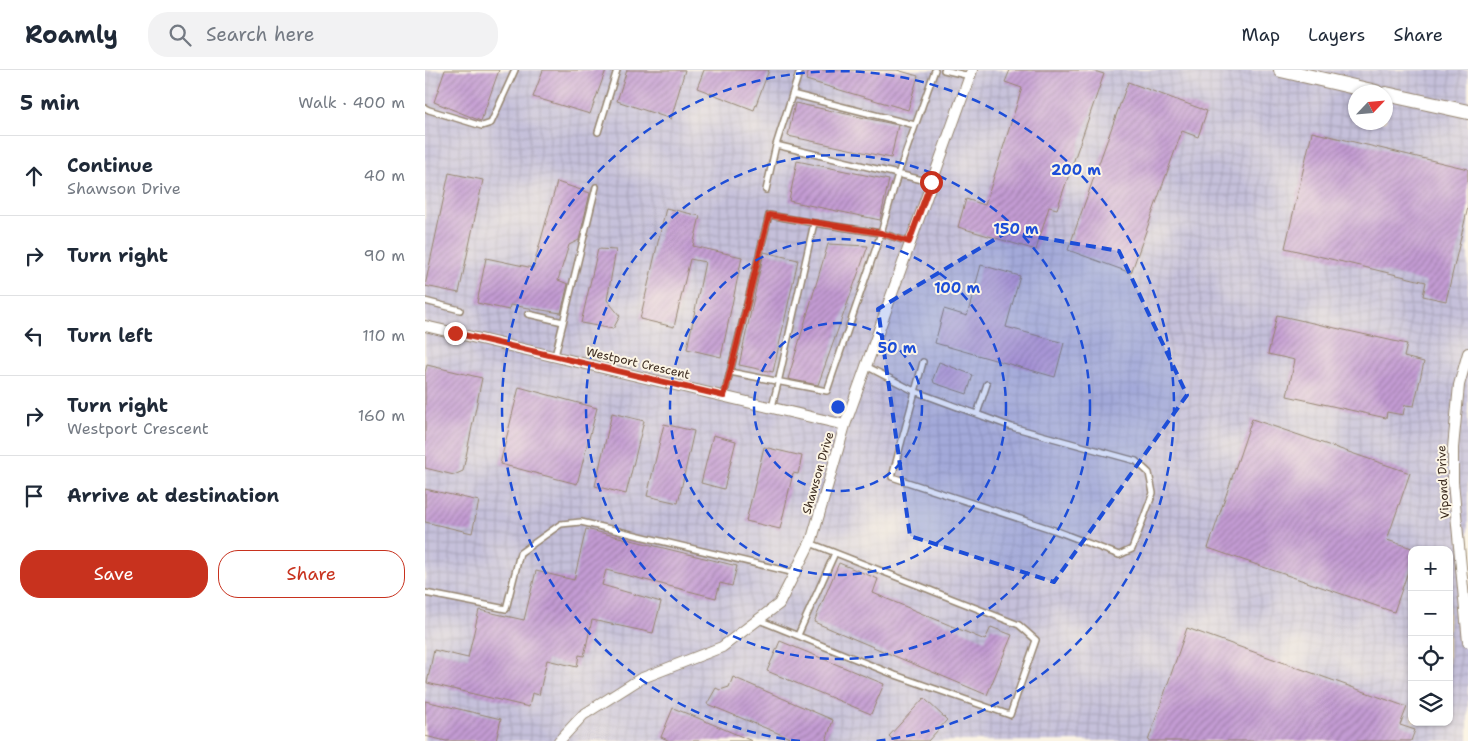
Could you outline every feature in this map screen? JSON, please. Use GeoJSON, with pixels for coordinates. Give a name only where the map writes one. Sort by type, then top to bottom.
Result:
{"type":"FeatureCollection","features":[{"type":"Feature","properties":{"kind":"street"},"geometry":{"type":"LineString","coordinates":[[1281,70],[1348,86]]}},
{"type":"Feature","properties":{"kind":"street","name":"Shawson Drive"},"geometry":{"type":"LineString","coordinates":[[559,741],[583,715],[640,679],[723,647],[779,604],[809,543],[845,424],[971,73]]}},
{"type":"Feature","properties":{"kind":"street"},"geometry":{"type":"LineString","coordinates":[[1393,96],[1468,112]]}},
{"type":"Feature","properties":{"kind":"street","name":"Westport Crescent"},"geometry":{"type":"LineString","coordinates":[[425,326],[845,424]]}},
{"type":"Feature","properties":{"kind":"street","name":"Vipond Drive"},"geometry":{"type":"LineString","coordinates":[[1468,352],[1459,385],[1453,440],[1453,482],[1468,642]]}},
{"type":"Feature","properties":{"kind":"lane"},"geometry":{"type":"LineString","coordinates":[[425,108],[482,126],[491,123],[515,70]]}},
{"type":"Feature","properties":{"kind":"lane"},"geometry":{"type":"LineString","coordinates":[[598,132],[617,70]]}},
{"type":"Feature","properties":{"kind":"lane"},"geometry":{"type":"LineString","coordinates":[[767,190],[776,145],[800,70]]}},
{"type":"Feature","properties":{"kind":"lane"},"geometry":{"type":"LineString","coordinates":[[730,372],[827,392],[881,233],[898,174],[935,70]]}},
{"type":"Feature","properties":{"kind":"lane"},"geometry":{"type":"LineString","coordinates":[[944,70],[971,73]]}},
{"type":"Feature","properties":{"kind":"lane"},"geometry":{"type":"LineString","coordinates":[[793,94],[915,125]]}},
{"type":"Feature","properties":{"kind":"lane"},"geometry":{"type":"LineString","coordinates":[[776,145],[931,182]]}},
{"type":"Feature","properties":{"kind":"lane"},"geometry":{"type":"LineString","coordinates":[[555,356],[596,187]]}},
{"type":"Feature","properties":{"kind":"lane"},"geometry":{"type":"LineString","coordinates":[[724,396],[769,215],[881,233],[909,242]]}},
{"type":"Feature","properties":{"kind":"lane"},"geometry":{"type":"LineString","coordinates":[[772,408],[814,223]]}},
{"type":"Feature","properties":{"kind":"lane"},"geometry":{"type":"LineString","coordinates":[[425,301],[460,310]]}},
{"type":"Feature","properties":{"kind":"lane"},"geometry":{"type":"LineString","coordinates":[[528,314],[563,322]]}},
{"type":"Feature","properties":{"kind":"lane"},"geometry":{"type":"LineString","coordinates":[[865,366],[914,391],[1012,427],[1136,461],[1149,473],[1153,493],[1132,549],[1119,555],[1054,530],[892,477],[914,391],[923,362]]}},
{"type":"Feature","properties":{"kind":"lane"},"geometry":{"type":"LineString","coordinates":[[977,414],[987,384]]}},
{"type":"Feature","properties":{"kind":"lane"},"geometry":{"type":"LineString","coordinates":[[425,593],[505,610],[520,553],[561,524],[581,522],[795,573]]}},
{"type":"Feature","properties":{"kind":"lane"},"geometry":{"type":"LineString","coordinates":[[759,620],[895,675],[1010,715],[1036,640],[1019,626],[809,543]]}},
{"type":"Feature","properties":{"kind":"lane"},"geometry":{"type":"LineString","coordinates":[[798,635],[835,553]]}},
{"type":"Feature","properties":{"kind":"highlighted area"},"geometry":{"type":"Polygon","coordinates":[[[1007,232],[1119,251],[1187,395],[1054,582],[910,536],[878,309],[1007,232]]]}},
{"type":"Feature","properties":{"kind":"shaded area"},"geometry":{"type":"Polygon","coordinates":[[[425,70],[1468,70],[1468,741],[425,741],[425,70]]]}},
{"type":"Feature","properties":{"kind":"building"},"geometry":{"type":"Polygon","coordinates":[[[445,70],[499,70],[481,121],[434,102],[445,70]]]}},
{"type":"Feature","properties":{"kind":"building"},"geometry":{"type":"Polygon","coordinates":[[[543,70],[606,70],[590,114],[533,97],[543,70]]]}},
{"type":"Feature","properties":{"kind":"building"},"geometry":{"type":"Polygon","coordinates":[[[627,70],[685,70],[671,119],[617,101],[627,70]]]}},
{"type":"Feature","properties":{"kind":"building"},"geometry":{"type":"Polygon","coordinates":[[[704,70],[769,70],[754,110],[697,88],[704,70]]]}},
{"type":"Feature","properties":{"kind":"building"},"geometry":{"type":"Polygon","coordinates":[[[809,70],[897,70],[918,76],[908,110],[806,80],[809,70]]]}},
{"type":"Feature","properties":{"kind":"building"},"geometry":{"type":"Polygon","coordinates":[[[1010,70],[1091,70],[1104,74],[1057,209],[1049,207],[1036,250],[958,227],[966,199],[985,205],[1022,88],[1005,82],[1010,70]]]}},
{"type":"Feature","properties":{"kind":"building"},"geometry":{"type":"Polygon","coordinates":[[[1128,82],[1207,111],[1198,137],[1182,131],[1131,273],[1068,250],[1128,82]]]}},
{"type":"Feature","properties":{"kind":"building"},"geometry":{"type":"Polygon","coordinates":[[[795,103],[898,125],[891,158],[788,136],[795,103]]]}},
{"type":"Feature","properties":{"kind":"building"},"geometry":{"type":"Polygon","coordinates":[[[1312,132],[1468,169],[1468,207],[1446,301],[1423,296],[1426,282],[1285,248],[1312,132]]]}},
{"type":"Feature","properties":{"kind":"building"},"geometry":{"type":"Polygon","coordinates":[[[797,161],[889,180],[880,220],[789,201],[797,161]]]}},
{"type":"Feature","properties":{"kind":"building"},"geometry":{"type":"Polygon","coordinates":[[[449,173],[483,180],[459,293],[425,286],[449,173]]]}},
{"type":"Feature","properties":{"kind":"building"},"geometry":{"type":"Polygon","coordinates":[[[557,182],[590,193],[579,240],[569,245],[558,280],[568,284],[561,313],[510,305],[509,310],[477,303],[486,258],[533,268],[557,182]]]}},
{"type":"Feature","properties":{"kind":"building"},"geometry":{"type":"Polygon","coordinates":[[[666,208],[700,216],[693,246],[742,257],[721,357],[687,349],[705,262],[690,259],[674,327],[640,319],[666,208]]]}},
{"type":"Feature","properties":{"kind":"building"},"geometry":{"type":"Polygon","coordinates":[[[828,244],[868,246],[818,385],[788,379],[828,244]]]}},
{"type":"Feature","properties":{"kind":"building"},"geometry":{"type":"Polygon","coordinates":[[[598,249],[616,250],[607,300],[620,316],[613,329],[581,323],[598,249]]]}},
{"type":"Feature","properties":{"kind":"building"},"geometry":{"type":"Polygon","coordinates":[[[764,252],[798,260],[773,372],[739,365],[764,252]]]}},
{"type":"Feature","properties":{"kind":"building"},"geometry":{"type":"Polygon","coordinates":[[[981,265],[1020,276],[1006,327],[1064,343],[1055,377],[935,343],[944,309],[967,316],[981,265]]]}},
{"type":"Feature","properties":{"kind":"building"},"geometry":{"type":"Polygon","coordinates":[[[1277,315],[1407,344],[1404,357],[1424,362],[1414,406],[1405,405],[1403,415],[1387,412],[1386,418],[1287,396],[1295,360],[1268,354],[1277,315]]]}},
{"type":"Feature","properties":{"kind":"building"},"geometry":{"type":"Polygon","coordinates":[[[939,362],[973,375],[967,394],[934,383],[933,379],[939,362]]]}},
{"type":"Feature","properties":{"kind":"building"},"geometry":{"type":"Polygon","coordinates":[[[427,365],[482,378],[463,471],[454,475],[425,468],[425,372],[427,365]]]}},
{"type":"Feature","properties":{"kind":"building"},"geometry":{"type":"Polygon","coordinates":[[[519,387],[597,408],[577,484],[500,464],[519,387]]]}},
{"type":"Feature","properties":{"kind":"building"},"geometry":{"type":"Polygon","coordinates":[[[612,413],[644,421],[626,494],[595,486],[612,413]]]}},
{"type":"Feature","properties":{"kind":"building"},"geometry":{"type":"Polygon","coordinates":[[[1252,419],[1410,473],[1387,540],[1408,547],[1408,572],[1394,612],[1208,548],[1252,419]]]}},
{"type":"Feature","properties":{"kind":"building"},"geometry":{"type":"Polygon","coordinates":[[[664,424],[694,431],[678,503],[647,496],[664,424]]]}},
{"type":"Feature","properties":{"kind":"building"},"geometry":{"type":"Polygon","coordinates":[[[713,435],[736,441],[724,489],[701,483],[713,435]]]}},
{"type":"Feature","properties":{"kind":"building"},"geometry":{"type":"Polygon","coordinates":[[[764,447],[802,456],[798,474],[793,473],[780,529],[746,521],[764,447]]]}},
{"type":"Feature","properties":{"kind":"building"},"geometry":{"type":"Polygon","coordinates":[[[425,489],[479,501],[472,533],[425,522],[425,489]]]}},
{"type":"Feature","properties":{"kind":"building"},"geometry":{"type":"Polygon","coordinates":[[[586,529],[737,566],[732,586],[720,583],[716,598],[606,570],[602,585],[661,602],[653,633],[592,620],[584,656],[579,655],[577,667],[547,660],[539,695],[532,693],[529,707],[427,683],[434,650],[468,658],[479,610],[524,620],[536,571],[574,580],[586,529]]]}},
{"type":"Feature","properties":{"kind":"building"},"geometry":{"type":"Polygon","coordinates":[[[839,563],[878,579],[873,593],[985,640],[991,627],[1012,635],[987,695],[814,622],[839,563]]]}},
{"type":"Feature","properties":{"kind":"building"},"geometry":{"type":"Polygon","coordinates":[[[1187,628],[1407,707],[1400,725],[1415,730],[1411,741],[1148,741],[1187,628]]]}},
{"type":"Feature","properties":{"kind":"building"},"geometry":{"type":"Polygon","coordinates":[[[780,641],[884,684],[871,714],[767,671],[780,641]]]}},
{"type":"Feature","properties":{"kind":"building"},"geometry":{"type":"Polygon","coordinates":[[[733,677],[833,720],[826,741],[797,741],[707,704],[716,688],[720,690],[729,687],[733,677]]]}},
{"type":"Feature","properties":{"kind":"building"},"geometry":{"type":"Polygon","coordinates":[[[924,698],[947,720],[928,741],[894,741],[889,736],[924,698]]]}},
{"type":"Feature","properties":{"kind":"building"},"geometry":{"type":"Polygon","coordinates":[[[425,701],[501,719],[496,741],[446,741],[425,736],[425,701]]]}},
{"type":"Feature","properties":{"kind":"building"},"geometry":{"type":"Polygon","coordinates":[[[673,708],[752,741],[670,741],[661,737],[673,708]]]}},
{"type":"Feature","properties":{"kind":"route"},"geometry":{"type":"LineString","coordinates":[[455,333],[724,396],[769,215],[881,233],[909,242],[931,182]]}}]}
